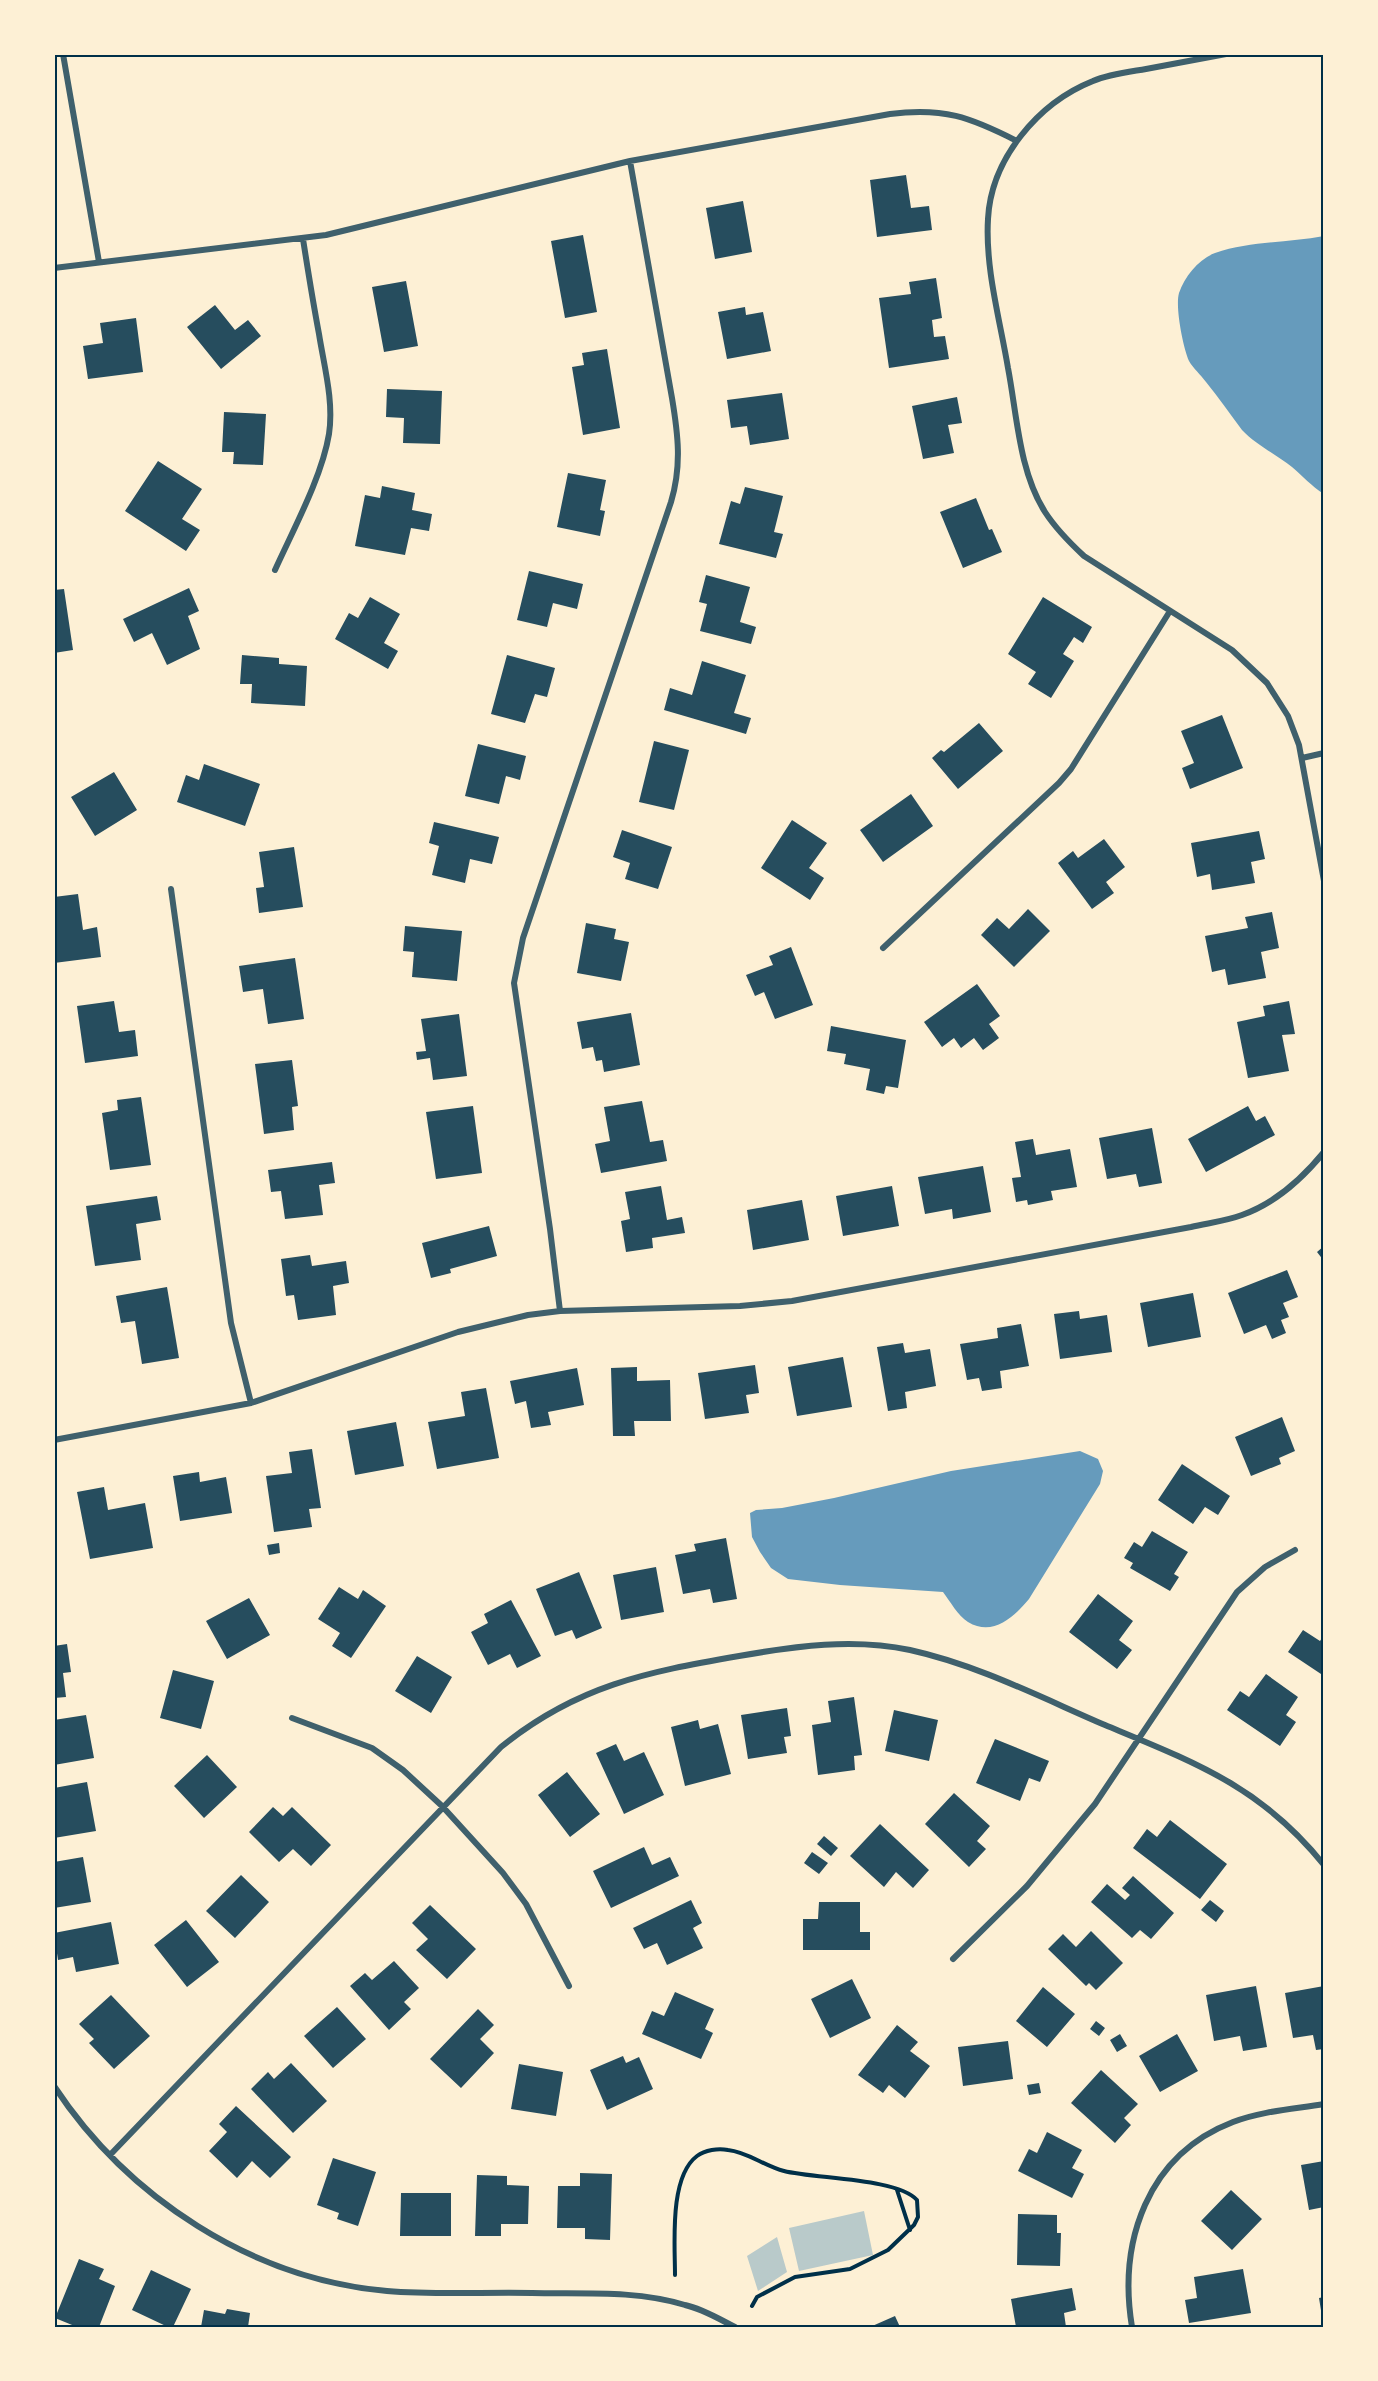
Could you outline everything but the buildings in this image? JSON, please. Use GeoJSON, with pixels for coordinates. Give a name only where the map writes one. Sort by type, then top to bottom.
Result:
{"type":"FeatureCollection","features":[{"type":"Feature","properties":{"kind":"street"},"geometry":{"type":"LineString","coordinates":[[63,54],[99,262]]}},
{"type":"Feature","properties":{"kind":"street"},"geometry":{"type":"LineString","coordinates":[[1226,54],[1113,75],[1073,90],[1050,105],[1017,141],[1007,159],[993,194],[989,210],[988,233],[999,313],[1023,450],[1032,484],[1044,511],[1063,537],[1084,556],[1232,650],[1267,683],[1288,716],[1302,758],[1324,882]]}},
{"type":"Feature","properties":{"kind":"street"},"geometry":{"type":"LineString","coordinates":[[54,268],[303,239],[390,221],[630,161],[916,111],[934,111],[969,118],[1017,141]]}},
{"type":"Feature","properties":{"kind":"street"},"geometry":{"type":"LineString","coordinates":[[560,1311],[519,1024],[514,983],[515,971],[523,938],[675,489],[679,461],[674,406],[630,161]]}},
{"type":"Feature","properties":{"kind":"street"},"geometry":{"type":"LineString","coordinates":[[275,570],[313,482],[329,433],[329,405],[325,372],[303,239]]}},
{"type":"Feature","properties":{"kind":"street"},"geometry":{"type":"LineString","coordinates":[[883,948],[1059,783],[1077,759],[1170,611]]}},
{"type":"Feature","properties":{"kind":"street"},"geometry":{"type":"LineString","coordinates":[[1302,758],[1324,753]]}},
{"type":"Feature","properties":{"kind":"street"},"geometry":{"type":"LineString","coordinates":[[171,889],[231,1323],[251,1403]]}},
{"type":"Feature","properties":{"kind":"street"},"geometry":{"type":"LineString","coordinates":[[54,1440],[251,1403],[479,1325],[560,1311],[740,1306],[792,1301],[1191,1227],[1242,1215],[1278,1198],[1309,1171],[1324,1152]]}},
{"type":"Feature","properties":{"kind":"street"},"geometry":{"type":"LineString","coordinates":[[953,1959],[1027,1886],[1072,1833],[1140,1739],[1237,1592],[1265,1567],[1296,1550]]}},
{"type":"Feature","properties":{"kind":"street"},"geometry":{"type":"LineString","coordinates":[[110,2155],[481,1766],[525,1727],[546,1714],[579,1697],[639,1675],[677,1666],[811,1645],[843,1643],[910,1650],[949,1660],[1140,1739],[1216,1774],[1251,1794],[1290,1826],[1324,1865]]}},
{"type":"Feature","properties":{"kind":"street"},"geometry":{"type":"LineString","coordinates":[[292,1718],[372,1748],[403,1770],[442,1806],[486,1852],[526,1904],[569,1986]]}},
{"type":"Feature","properties":{"kind":"street"},"geometry":{"type":"LineString","coordinates":[[54,2086],[84,2128],[157,2199],[250,2255],[306,2276],[388,2291],[634,2295],[687,2305],[735,2327]]}},
{"type":"Feature","properties":{"kind":"street"},"geometry":{"type":"LineString","coordinates":[[1132,2327],[1128,2281],[1131,2243],[1143,2208],[1155,2185],[1173,2163],[1198,2142],[1233,2122],[1324,2104]]}},
{"type":"Feature","properties":{"kind":"path"},"geometry":{"type":"LineString","coordinates":[[675,2275],[676,2201],[689,2164],[699,2154],[727,2149],[737,2151],[787,2172],[868,2182],[913,2195],[917,2200],[918,2217],[910,2230],[888,2250],[877,2257],[838,2272],[795,2277],[757,2297],[752,2306]]}},
{"type":"Feature","properties":{"kind":"path"},"geometry":{"type":"LineString","coordinates":[[896,2189],[910,2230]]}},
{"type":"Feature","properties":{"kind":"shaded area"},"geometry":{"type":"Polygon","coordinates":[[[864,2211],[873,2255],[799,2271],[789,2228],[864,2211]]]}},
{"type":"Feature","properties":{"kind":"shaded area"},"geometry":{"type":"Polygon","coordinates":[[[777,2237],[787,2272],[758,2291],[747,2256],[777,2237]]]}},
{"type":"Feature","properties":{"kind":"water"},"geometry":{"type":"Polygon","coordinates":[[[1324,236],[1324,494],[1242,430],[1189,361],[1182,337],[1178,299],[1185,280],[1193,269],[1215,253],[1242,246],[1324,236]]]}},
{"type":"Feature","properties":{"kind":"water"},"geometry":{"type":"Polygon","coordinates":[[[1080,1451],[1098,1459],[1103,1471],[1100,1484],[1029,1599],[1010,1618],[994,1626],[977,1626],[968,1622],[943,1592],[788,1579],[771,1568],[752,1537],[750,1513],[756,1510],[782,1508],[834,1498],[951,1471],[1080,1451]]]}}]}
